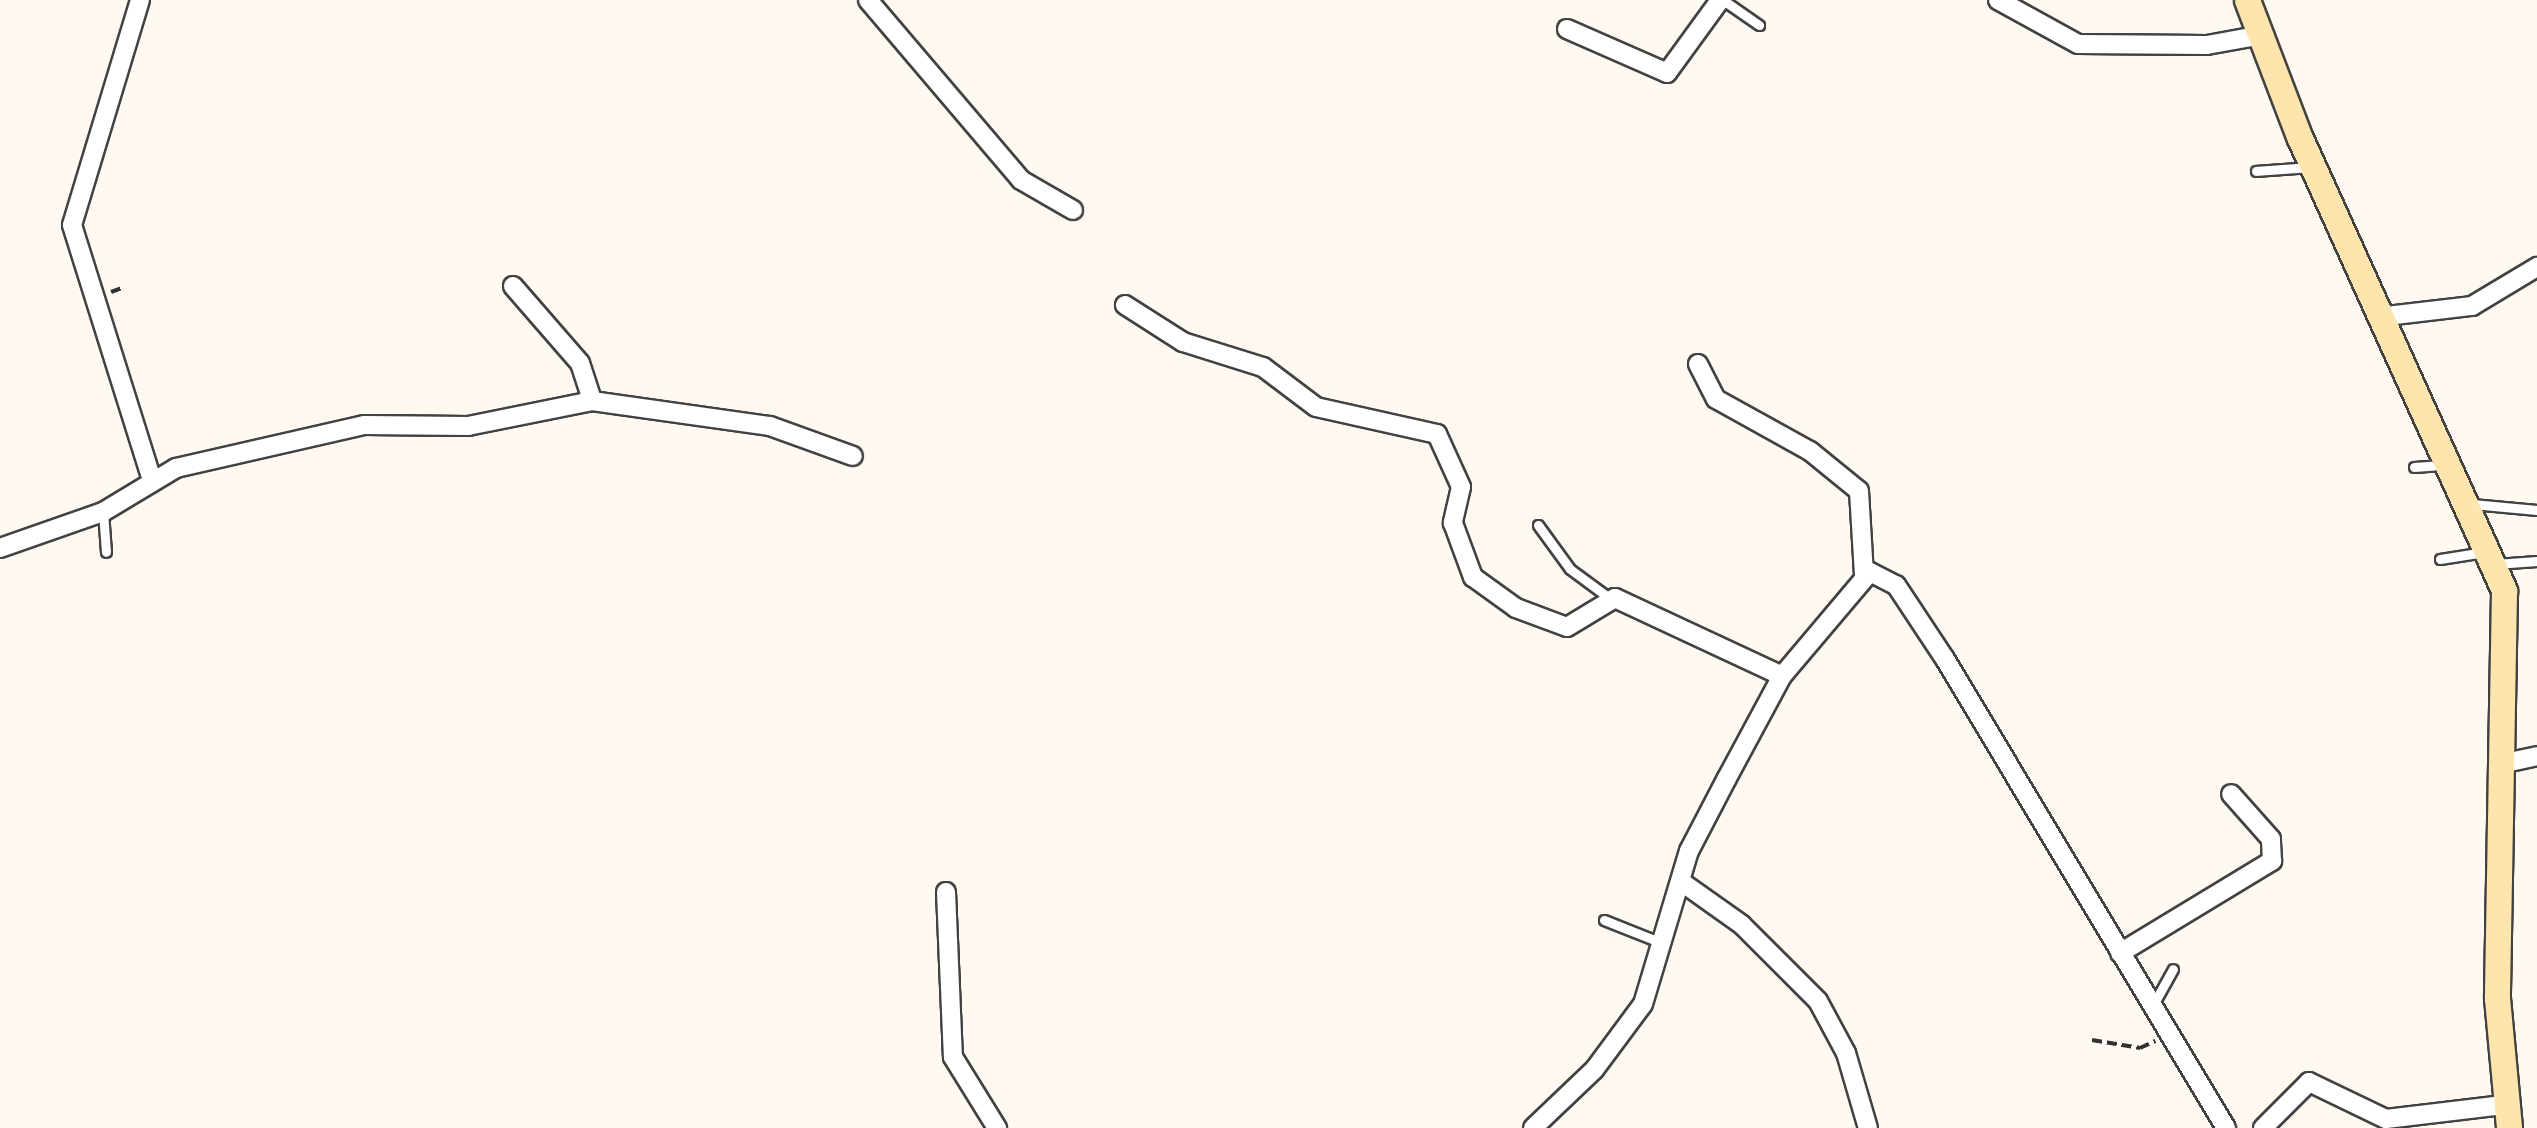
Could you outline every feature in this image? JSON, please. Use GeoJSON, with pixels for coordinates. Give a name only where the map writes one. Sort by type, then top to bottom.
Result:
{"type":"FeatureCollection","features":[{"type":"Feature","properties":{"kind":"street"},"geometry":{"type":"LineString","coordinates":[[140,0],[72,225],[152,480]]}},
{"type":"Feature","properties":{"kind":"street"},"geometry":{"type":"LineString","coordinates":[[868,0],[1021,180],[1073,210]]}},
{"type":"Feature","properties":{"kind":"street"},"geometry":{"type":"LineString","coordinates":[[1566,29],[1667,73],[1722,0]]}},
{"type":"Feature","properties":{"kind":"street"},"geometry":{"type":"LineString","coordinates":[[1998,0],[2078,44],[2206,45],[2257,36]]}},
{"type":"Feature","properties":{"kind":"street"},"geometry":{"type":"LineString","coordinates":[[2247,0],[2257,36],[2312,167],[2378,316],[2453,462],[2504,591],[2506,1116],[2386,1119],[2309,1082],[2263,1128]]}},
{"type":"Feature","properties":{"kind":"street"},"geometry":{"type":"LineString","coordinates":[[2378,316],[2472,306],[2537,267]]}},
{"type":"Feature","properties":{"kind":"street"},"geometry":{"type":"LineString","coordinates":[[514,286],[580,363],[592,401]]}},
{"type":"Feature","properties":{"kind":"street"},"geometry":{"type":"LineString","coordinates":[[1125,305],[1184,342],[1263,368],[1316,407],[1437,434],[1461,486],[1454,532],[1473,577],[1516,608],[1566,627],[1608,597],[1782,676]]}},
{"type":"Feature","properties":{"kind":"street"},"geometry":{"type":"LineString","coordinates":[[1534,1128],[1623,1036],[1662,943],[1690,851],[1782,676],[1864,574],[1859,491],[1810,450],[1716,399],[1698,364]]}},
{"type":"Feature","properties":{"kind":"street"},"geometry":{"type":"LineString","coordinates":[[0,548],[103,512],[152,480],[336,428],[468,426],[592,401],[770,426],[853,456]]}},
{"type":"Feature","properties":{"kind":"street"},"geometry":{"type":"LineString","coordinates":[[1864,574],[1896,585],[2226,1128]]}},
{"type":"Feature","properties":{"kind":"street"},"geometry":{"type":"LineString","coordinates":[[2505,763],[2537,756]]}},
{"type":"Feature","properties":{"kind":"street"},"geometry":{"type":"LineString","coordinates":[[2120,954],[2272,862],[2271,838],[2231,794]]}},
{"type":"Feature","properties":{"kind":"street"},"geometry":{"type":"LineString","coordinates":[[1682,884],[1715,901],[1818,1002],[1846,1054],[1868,1128]]}},
{"type":"Feature","properties":{"kind":"street"},"geometry":{"type":"LineString","coordinates":[[946,892],[953,1057],[998,1128]]}},
{"type":"Feature","properties":{"kind":"lane"},"geometry":{"type":"LineString","coordinates":[[1722,0],[1759,25]]}},
{"type":"Feature","properties":{"kind":"lane"},"geometry":{"type":"LineString","coordinates":[[2256,171],[2312,167]]}},
{"type":"Feature","properties":{"kind":"lane"},"geometry":{"type":"LineString","coordinates":[[2414,467],[2453,462]]}},
{"type":"Feature","properties":{"kind":"lane"},"geometry":{"type":"LineString","coordinates":[[2472,504],[2537,510]]}},
{"type":"Feature","properties":{"kind":"lane"},"geometry":{"type":"LineString","coordinates":[[103,512],[106,552]]}},
{"type":"Feature","properties":{"kind":"lane"},"geometry":{"type":"LineString","coordinates":[[1538,524],[1570,569],[1608,597]]}},
{"type":"Feature","properties":{"kind":"lane"},"geometry":{"type":"LineString","coordinates":[[2440,559],[2537,561]]}},
{"type":"Feature","properties":{"kind":"lane"},"geometry":{"type":"LineString","coordinates":[[1604,920],[1662,943]]}},
{"type":"Feature","properties":{"kind":"lane"},"geometry":{"type":"LineString","coordinates":[[2152,1007],[2173,969]]}},
{"type":"Feature","properties":{"kind":"path"},"geometry":{"type":"LineString","coordinates":[[2092,1040],[2140,1048],[2167,1033]]}}]}
